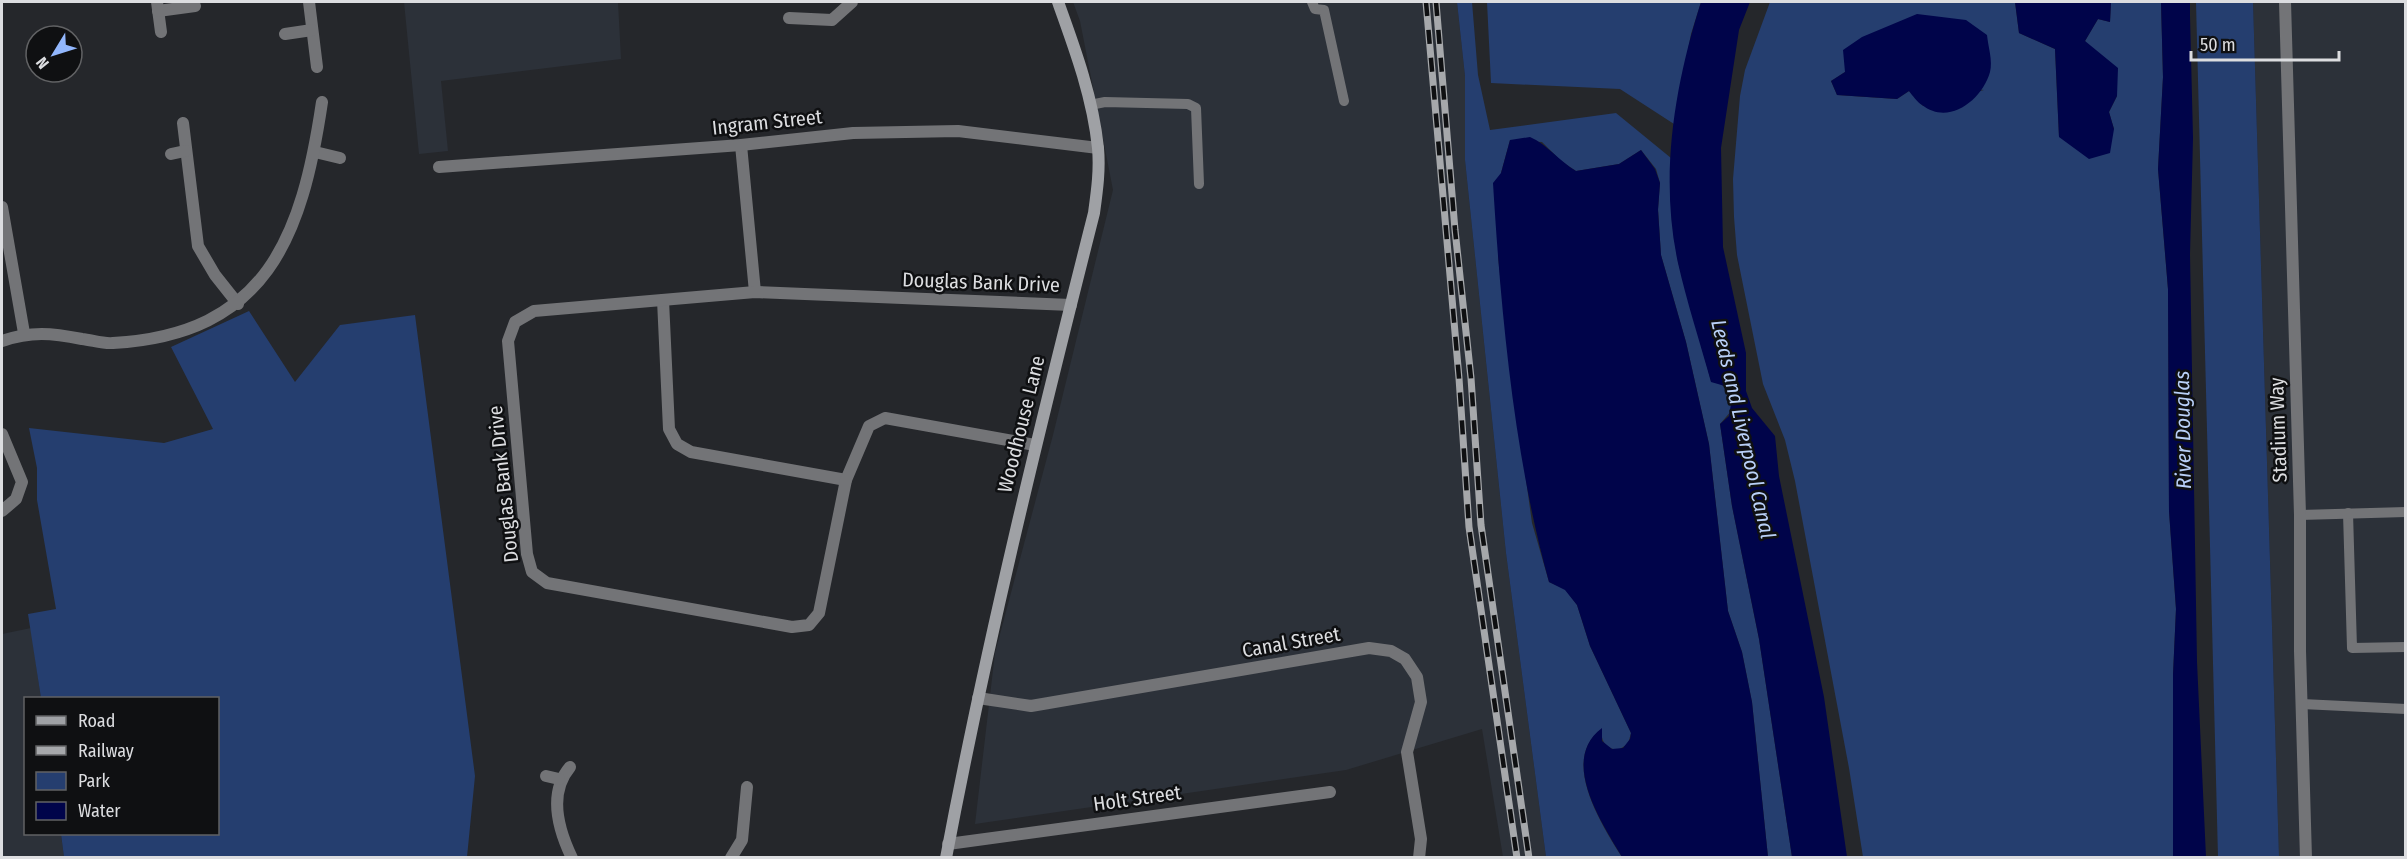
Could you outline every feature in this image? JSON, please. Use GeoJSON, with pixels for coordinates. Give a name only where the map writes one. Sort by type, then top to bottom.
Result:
{"type":"FeatureCollection","features":[{"type":"Feature","properties":{"kind":"main road","name":"Woodhouse Lane"},"geometry":{"type":"LineString","coordinates":[[946,858],[978,698],[1035,445],[1094,213],[1099,177],[1098,148],[1090,105],[1058,2]]}},
{"type":"Feature","properties":{"kind":"street"},"geometry":{"type":"LineString","coordinates":[[309,2],[317,67]]}},
{"type":"Feature","properties":{"kind":"street"},"geometry":{"type":"LineString","coordinates":[[789,18],[832,20],[852,2]]}},
{"type":"Feature","properties":{"kind":"street","name":"Stadium Way"},"geometry":{"type":"LineString","coordinates":[[2285,2],[2300,515],[2306,858]]}},
{"type":"Feature","properties":{"kind":"street"},"geometry":{"type":"LineString","coordinates":[[161,32],[158,6],[195,6]]}},
{"type":"Feature","properties":{"kind":"street"},"geometry":{"type":"LineString","coordinates":[[285,34],[312,30]]}},
{"type":"Feature","properties":{"kind":"street"},"geometry":{"type":"LineString","coordinates":[[2,341],[24,333],[64,336],[111,344],[150,338],[210,321],[238,304],[260,282],[286,242],[315,152],[322,102]]}},
{"type":"Feature","properties":{"kind":"street"},"geometry":{"type":"LineString","coordinates":[[183,123],[198,246],[215,275],[238,304]]}},
{"type":"Feature","properties":{"kind":"street","name":"Ingram Street"},"geometry":{"type":"LineString","coordinates":[[439,166],[741,145],[853,133],[958,132],[1098,148]]}},
{"type":"Feature","properties":{"kind":"street"},"geometry":{"type":"LineString","coordinates":[[741,145],[755,292]]}},
{"type":"Feature","properties":{"kind":"street"},"geometry":{"type":"LineString","coordinates":[[171,154],[185,151]]}},
{"type":"Feature","properties":{"kind":"street"},"geometry":{"type":"LineString","coordinates":[[315,152],[340,158]]}},
{"type":"Feature","properties":{"kind":"street"},"geometry":{"type":"LineString","coordinates":[[2,207],[24,333]]}},
{"type":"Feature","properties":{"kind":"street","name":"Douglas Bank Drive"},"geometry":{"type":"LineString","coordinates":[[1035,445],[885,417],[869,426],[846,480],[819,613],[809,625],[792,627],[547,583],[532,572],[527,554],[508,341],[515,322],[534,311],[755,292],[1071,305]]}},
{"type":"Feature","properties":{"kind":"street"},"geometry":{"type":"LineString","coordinates":[[663,300],[669,429],[677,444],[691,453],[846,480]]}},
{"type":"Feature","properties":{"kind":"street"},"geometry":{"type":"LineString","coordinates":[[2,434],[22,483],[16,499],[2,511]]}},
{"type":"Feature","properties":{"kind":"street","name":"Canal Street"},"geometry":{"type":"LineString","coordinates":[[978,698],[1031,706],[1369,648],[1391,651],[1405,659],[1417,677],[1421,702],[1407,752],[1421,839],[1419,858]]}},
{"type":"Feature","properties":{"kind":"street"},"geometry":{"type":"LineString","coordinates":[[570,767],[560,780],[557,819],[572,858]]}},
{"type":"Feature","properties":{"kind":"street"},"geometry":{"type":"LineString","coordinates":[[546,776],[560,780]]}},
{"type":"Feature","properties":{"kind":"street"},"geometry":{"type":"LineString","coordinates":[[731,858],[742,840],[747,787]]}},
{"type":"Feature","properties":{"kind":"street","name":"Holt Street"},"geometry":{"type":"LineString","coordinates":[[948,844],[1330,792]]}},
{"type":"Feature","properties":{"kind":"lane"},"geometry":{"type":"LineString","coordinates":[[1312,2],[1315,9],[1324,10],[1344,101]]}},
{"type":"Feature","properties":{"kind":"lane"},"geometry":{"type":"LineString","coordinates":[[1090,105],[1105,102],[1176,104],[1196,108],[1199,184]]}},
{"type":"Feature","properties":{"kind":"lane"},"geometry":{"type":"LineString","coordinates":[[2348,513],[2352,648],[2406,647]]}},
{"type":"Feature","properties":{"kind":"lane"},"geometry":{"type":"LineString","coordinates":[[2300,515],[2406,513]]}},
{"type":"Feature","properties":{"kind":"lane"},"geometry":{"type":"LineString","coordinates":[[2302,704],[2406,709]]}},
{"type":"Feature","properties":{"kind":"shaded area"},"geometry":{"type":"Polygon","coordinates":[[[404,2],[618,2],[621,59],[441,81],[448,151],[419,154],[404,2]]]}},
{"type":"Feature","properties":{"kind":"shaded area"},"geometry":{"type":"Polygon","coordinates":[[[1073,2],[1457,2],[1465,76],[1465,160],[1506,553],[1546,857],[1503,857],[1482,729],[1346,770],[975,824],[995,653],[1053,435],[1113,190],[1080,21],[1073,2]]]}},
{"type":"Feature","properties":{"kind":"shaded area"},"geometry":{"type":"Polygon","coordinates":[[[2253,2],[2405,2],[2405,857],[2279,857],[2253,2]]]}},
{"type":"Feature","properties":{"kind":"shaded area"},"geometry":{"type":"Polygon","coordinates":[[[31,628],[41,697],[24,697],[24,835],[61,835],[64,857],[2,858],[2,634],[31,628]]]}},
{"type":"Feature","properties":{"kind":"green space"},"geometry":{"type":"Polygon","coordinates":[[[1457,2],[1472,2],[1478,75],[1490,130],[1616,113],[1671,158],[1673,230],[1678,262],[1711,381],[1728,391],[1733,405],[1732,410],[1720,424],[1732,506],[1759,639],[1792,857],[1768,857],[1752,702],[1742,652],[1728,611],[1709,444],[1686,342],[1661,255],[1658,209],[1660,183],[1656,169],[1641,150],[1619,164],[1576,171],[1561,161],[1542,142],[1510,140],[1501,173],[1498,257],[1508,350],[1532,523],[1549,582],[1565,589],[1577,605],[1590,646],[1631,733],[1628,744],[1618,750],[1605,744],[1602,729],[1590,742],[1584,757],[1584,774],[1588,792],[1604,828],[1622,857],[1546,857],[1506,553],[1465,160],[1465,76],[1457,2]]]}},
{"type":"Feature","properties":{"kind":"green space"},"geometry":{"type":"Polygon","coordinates":[[[1487,2],[1701,2],[1691,34],[1674,124],[1620,89],[1491,83],[1487,2]]]}},
{"type":"Feature","properties":{"kind":"green space"},"geometry":{"type":"Polygon","coordinates":[[[1770,2],[2015,2],[2019,33],[2055,49],[2059,137],[2114,129],[2109,112],[2117,96],[2085,41],[2098,19],[2110,22],[2111,2],[2161,2],[2163,77],[2158,169],[2168,289],[2169,511],[2176,609],[2173,675],[2173,857],[1863,857],[1849,768],[1795,481],[1785,440],[1763,384],[1737,255],[1733,179],[1740,96],[1745,70],[1770,2]],[[1845,72],[1831,81],[1837,95],[1897,99],[1909,91],[1923,106],[1984,90],[1845,72]]]}},
{"type":"Feature","properties":{"kind":"green space"},"geometry":{"type":"Polygon","coordinates":[[[2196,2],[2253,2],[2279,857],[2218,857],[2196,2]]]}},
{"type":"Feature","properties":{"kind":"green space"},"geometry":{"type":"Polygon","coordinates":[[[249,311],[295,382],[340,325],[415,315],[475,776],[467,857],[64,857],[61,835],[219,835],[219,697],[41,697],[28,614],[56,609],[37,500],[37,468],[29,428],[164,443],[213,429],[171,347],[249,311]]]}},
{"type":"Feature","properties":{"kind":"water","name":"Leeds and Liverpool Canal"},"geometry":{"type":"Polygon","coordinates":[[[1701,2],[1750,2],[1739,30],[1721,148],[1723,247],[1746,353],[1746,391],[1752,408],[1775,436],[1779,476],[1824,697],[1847,857],[1792,857],[1759,639],[1732,506],[1720,424],[1729,416],[1732,398],[1725,386],[1711,382],[1689,308],[1672,230],[1670,164],[1677,98],[1701,2]]]}},
{"type":"Feature","properties":{"kind":"water"},"geometry":{"type":"Polygon","coordinates":[[[2015,2],[2111,2],[2110,22],[2098,19],[2085,41],[2118,68],[2117,96],[2109,112],[2114,129],[2110,153],[2089,159],[2059,137],[2055,49],[2019,33],[2015,2]]]}},
{"type":"Feature","properties":{"kind":"water","name":"River Douglas"},"geometry":{"type":"Polygon","coordinates":[[[2161,2],[2190,2],[2193,138],[2190,254],[2197,662],[2206,857],[2173,857],[2173,675],[2176,609],[2169,511],[2168,289],[2158,169],[2163,77],[2161,2]]]}},
{"type":"Feature","properties":{"kind":"water"},"geometry":{"type":"Polygon","coordinates":[[[1917,14],[1966,20],[1987,35],[1991,68],[1980,92],[1963,107],[1943,113],[1932,111],[1922,105],[1909,91],[1897,99],[1837,95],[1831,81],[1845,72],[1843,50],[1862,37],[1917,14]]]}},
{"type":"Feature","properties":{"kind":"water"},"geometry":{"type":"Polygon","coordinates":[[[1530,137],[1576,171],[1619,164],[1641,150],[1655,169],[1660,183],[1658,210],[1661,255],[1686,342],[1709,444],[1728,611],[1742,652],[1752,702],[1768,857],[1622,857],[1604,827],[1588,792],[1584,774],[1584,757],[1590,741],[1602,728],[1602,741],[1612,749],[1623,748],[1630,739],[1631,733],[1590,646],[1577,605],[1565,590],[1549,582],[1537,534],[1518,435],[1500,283],[1493,183],[1501,173],[1510,140],[1530,137]]]}},
{"type":"Feature","properties":{"kind":"railway"},"geometry":{"type":"LineString","coordinates":[[1426,2],[1459,378],[1469,527],[1517,858]]}},
{"type":"Feature","properties":{"kind":"railway"},"geometry":{"type":"LineString","coordinates":[[1436,2],[1455,230],[1471,378],[1481,525],[1529,858]]}}]}
